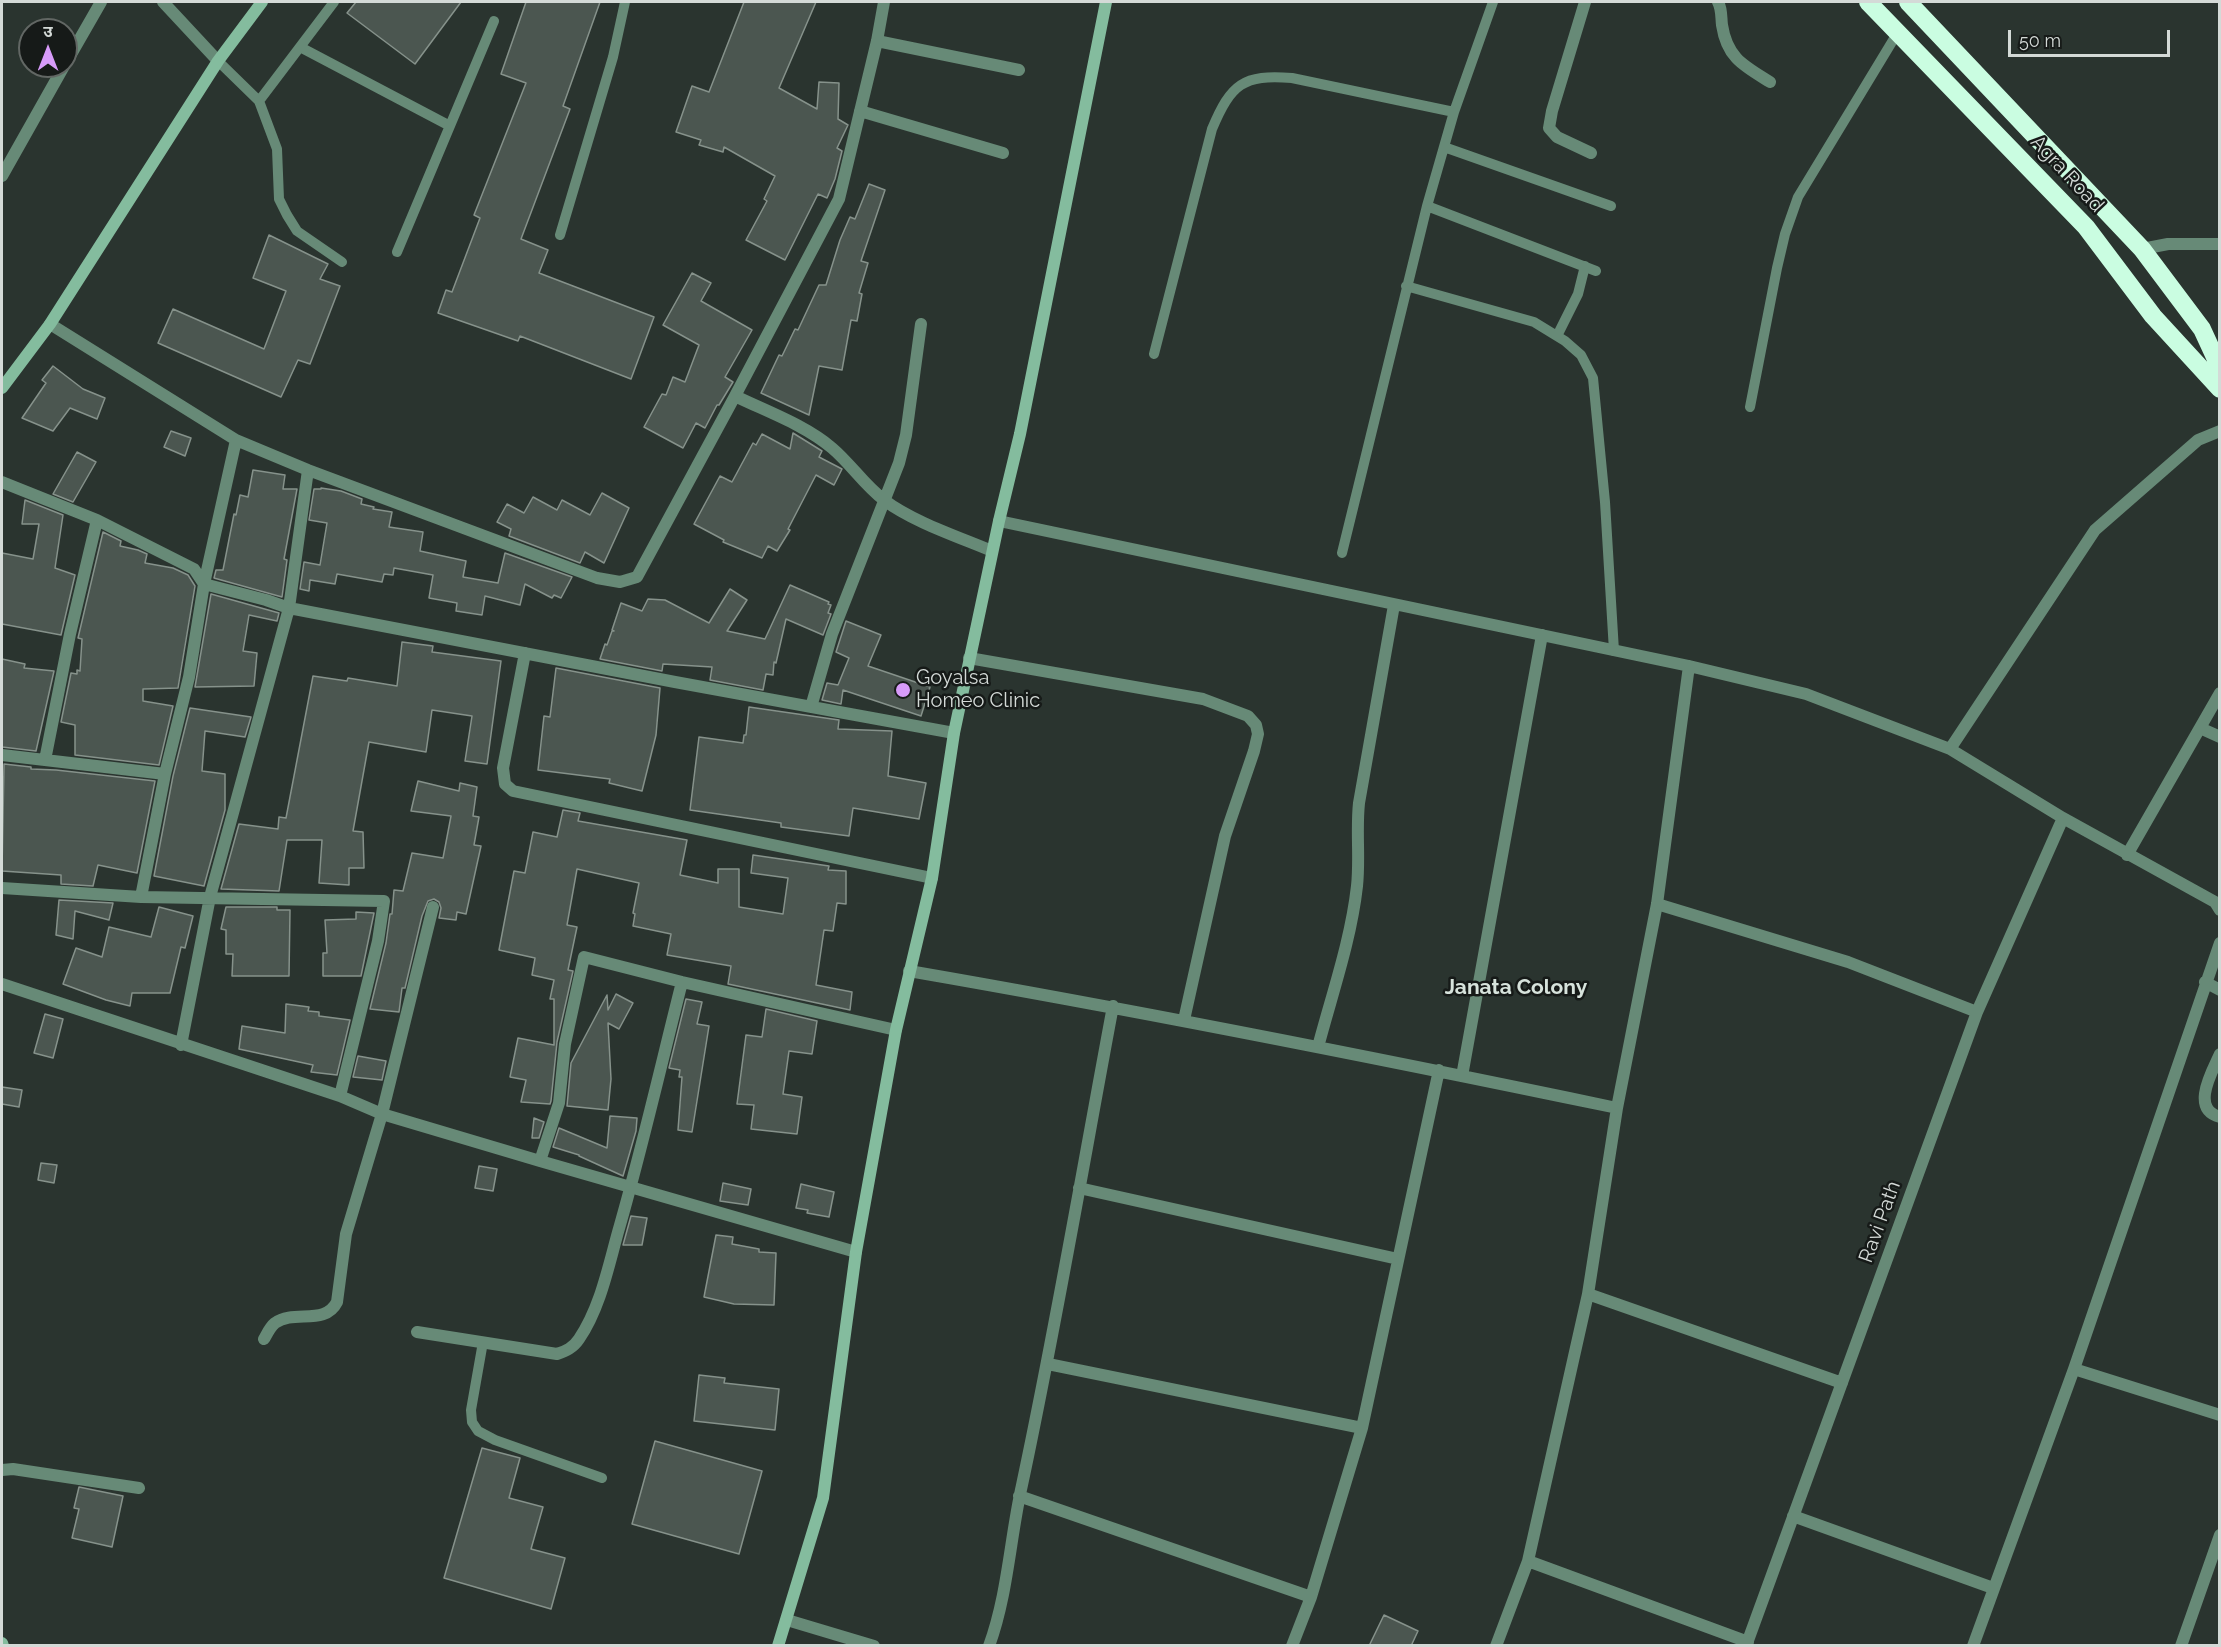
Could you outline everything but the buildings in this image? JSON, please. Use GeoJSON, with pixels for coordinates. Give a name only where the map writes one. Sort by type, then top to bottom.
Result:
{"type":"FeatureCollection","features":[{"type":"Feature","properties":{"kind":"highway","name":"Agra Road"},"geometry":{"type":"LineString","coordinates":[[1868,2],[2086,227],[2153,316],[2220,389]]}},
{"type":"Feature","properties":{"kind":"highway","name":"Agra Road"},"geometry":{"type":"LineString","coordinates":[[1908,2],[2142,249],[2202,329],[2220,368]]}},
{"type":"Feature","properties":{"kind":"street"},"geometry":{"type":"LineString","coordinates":[[78,42],[101,2]]}},
{"type":"Feature","properties":{"kind":"street"},"geometry":{"type":"LineString","coordinates":[[163,2],[218,61]]}},
{"type":"Feature","properties":{"kind":"street"},"geometry":{"type":"LineString","coordinates":[[2,388],[50,324],[218,61],[262,2]]}},
{"type":"Feature","properties":{"kind":"street"},"geometry":{"type":"LineString","coordinates":[[50,324],[236,440],[308,470],[597,578],[620,582],[637,577],[839,199],[878,41],[884,2]]}},
{"type":"Feature","properties":{"kind":"street"},"geometry":{"type":"LineString","coordinates":[[778,1646],[823,1498],[856,1252],[896,1030],[932,878],[954,733],[992,551],[1020,434],[1106,2]]}},
{"type":"Feature","properties":{"kind":"street"},"geometry":{"type":"LineString","coordinates":[[1585,2],[1549,128],[1557,137],[1591,153]]}},
{"type":"Feature","properties":{"kind":"street"},"geometry":{"type":"LineString","coordinates":[[1718,2],[1722,26],[1735,59],[1770,82]]}},
{"type":"Feature","properties":{"kind":"street"},"geometry":{"type":"LineString","coordinates":[[878,41],[1019,70]]}},
{"type":"Feature","properties":{"kind":"street"},"geometry":{"type":"LineString","coordinates":[[2,176],[58,78]]}},
{"type":"Feature","properties":{"kind":"street"},"geometry":{"type":"LineString","coordinates":[[860,111],[1003,153]]}},
{"type":"Feature","properties":{"kind":"street"},"geometry":{"type":"LineString","coordinates":[[2142,249],[2168,244],[2220,244]]}},
{"type":"Feature","properties":{"kind":"street"},"geometry":{"type":"LineString","coordinates":[[811,707],[832,634],[899,463],[906,435],[921,324]]}},
{"type":"Feature","properties":{"kind":"street"},"geometry":{"type":"LineString","coordinates":[[735,396],[814,434],[835,450],[860,479],[885,501],[909,515],[992,551]]}},
{"type":"Feature","properties":{"kind":"street"},"geometry":{"type":"LineString","coordinates":[[1950,748],[2095,530],[2198,440],[2220,431]]}},
{"type":"Feature","properties":{"kind":"street"},"geometry":{"type":"LineString","coordinates":[[141,897],[165,774],[189,677],[204,584],[236,440]]}},
{"type":"Feature","properties":{"kind":"street"},"geometry":{"type":"LineString","coordinates":[[181,1045],[210,897],[289,608],[308,470]]}},
{"type":"Feature","properties":{"kind":"street"},"geometry":{"type":"LineString","coordinates":[[2,482],[98,520],[194,569],[204,584],[289,608],[954,733]]}},
{"type":"Feature","properties":{"kind":"street"},"geometry":{"type":"LineString","coordinates":[[45,760],[70,634],[98,520]]}},
{"type":"Feature","properties":{"kind":"street"},"geometry":{"type":"LineString","coordinates":[[999,521],[1689,666],[1806,694],[1950,748],[2063,818],[2215,902],[2220,910]]}},
{"type":"Feature","properties":{"kind":"street"},"geometry":{"type":"LineString","coordinates":[[1318,1047],[1353,917],[1359,853],[1356,829],[1359,803],[1394,604]]}},
{"type":"Feature","properties":{"kind":"street"},"geometry":{"type":"LineString","coordinates":[[1462,1076],[1542,636]]}},
{"type":"Feature","properties":{"kind":"street"},"geometry":{"type":"LineString","coordinates":[[525,654],[503,768],[505,784],[513,791],[932,878]]}},
{"type":"Feature","properties":{"kind":"street"},"geometry":{"type":"LineString","coordinates":[[969,658],[1203,699],[1248,716],[1256,725],[1258,735],[1225,836],[1184,1020]]}},
{"type":"Feature","properties":{"kind":"street"},"geometry":{"type":"LineString","coordinates":[[1496,1646],[1528,1561],[1588,1294],[1617,1108],[1658,904],[1689,666]]}},
{"type":"Feature","properties":{"kind":"street"},"geometry":{"type":"LineString","coordinates":[[2127,855],[2220,693]]}},
{"type":"Feature","properties":{"kind":"street"},"geometry":{"type":"LineString","coordinates":[[2200,728],[2220,737]]}},
{"type":"Feature","properties":{"kind":"street"},"geometry":{"type":"LineString","coordinates":[[2,755],[165,774]]}},
{"type":"Feature","properties":{"kind":"street","name":"Ravi Path"},"geometry":{"type":"LineString","coordinates":[[1747,1644],[1977,1012],[2063,818]]}},
{"type":"Feature","properties":{"kind":"street"},"geometry":{"type":"LineString","coordinates":[[2,888],[141,897],[384,901],[378,941],[340,1096]]}},
{"type":"Feature","properties":{"kind":"street"},"geometry":{"type":"LineString","coordinates":[[1658,904],[1848,962],[1977,1012]]}},
{"type":"Feature","properties":{"kind":"street"},"geometry":{"type":"LineString","coordinates":[[264,1339],[273,1324],[284,1318],[327,1314],[337,1302],[346,1234],[382,1114],[433,907]]}},
{"type":"Feature","properties":{"kind":"street"},"geometry":{"type":"LineString","coordinates":[[1973,1646],[2074,1370],[2205,982],[2215,967],[2220,943]]}},
{"type":"Feature","properties":{"kind":"street"},"geometry":{"type":"LineString","coordinates":[[540,1161],[559,1103],[565,1044],[584,957],[682,982],[896,1030]]}},
{"type":"Feature","properties":{"kind":"street"},"geometry":{"type":"LineString","coordinates":[[909,971],[1113,1006],[1439,1070],[1617,1108]]}},
{"type":"Feature","properties":{"kind":"street"},"geometry":{"type":"LineString","coordinates":[[417,1332],[557,1354],[570,1349],[578,1341],[590,1320],[602,1290],[631,1189],[682,982]]}},
{"type":"Feature","properties":{"kind":"street"},"geometry":{"type":"LineString","coordinates":[[2205,982],[2220,990]]}},
{"type":"Feature","properties":{"kind":"street"},"geometry":{"type":"LineString","coordinates":[[2,984],[340,1096],[382,1114],[631,1189],[856,1252]]}},
{"type":"Feature","properties":{"kind":"street"},"geometry":{"type":"LineString","coordinates":[[989,1646],[999,1620],[1019,1496],[1048,1364],[1113,1006]]}},
{"type":"Feature","properties":{"kind":"street"},"geometry":{"type":"LineString","coordinates":[[2220,1054],[2205,1087],[2204,1103],[2213,1115],[2220,1117]]}},
{"type":"Feature","properties":{"kind":"street"},"geometry":{"type":"LineString","coordinates":[[1292,1646],[1311,1597],[1362,1428],[1439,1070]]}},
{"type":"Feature","properties":{"kind":"street"},"geometry":{"type":"LineString","coordinates":[[1079,1188],[1398,1259]]}},
{"type":"Feature","properties":{"kind":"street"},"geometry":{"type":"LineString","coordinates":[[1588,1294],[1842,1383]]}},
{"type":"Feature","properties":{"kind":"street"},"geometry":{"type":"LineString","coordinates":[[1048,1364],[1362,1428]]}},
{"type":"Feature","properties":{"kind":"street"},"geometry":{"type":"LineString","coordinates":[[2074,1370],[2220,1415]]}},
{"type":"Feature","properties":{"kind":"street"},"geometry":{"type":"LineString","coordinates":[[2,1470],[13,1469],[140,1488]]}},
{"type":"Feature","properties":{"kind":"street"},"geometry":{"type":"LineString","coordinates":[[1019,1496],[1311,1597]]}},
{"type":"Feature","properties":{"kind":"street"},"geometry":{"type":"LineString","coordinates":[[1793,1516],[1993,1588]]}},
{"type":"Feature","properties":{"kind":"street"},"geometry":{"type":"LineString","coordinates":[[2181,1646],[2220,1535]]}},
{"type":"Feature","properties":{"kind":"street"},"geometry":{"type":"LineString","coordinates":[[1528,1561],[1747,1644]]}},
{"type":"Feature","properties":{"kind":"street"},"geometry":{"type":"LineString","coordinates":[[787,1620],[874,1646]]}},
{"type":"Feature","properties":{"kind":"lane"},"geometry":{"type":"LineString","coordinates":[[259,101],[334,2]]}},
{"type":"Feature","properties":{"kind":"lane"},"geometry":{"type":"LineString","coordinates":[[560,235],[612,57],[625,2]]}},
{"type":"Feature","properties":{"kind":"lane"},"geometry":{"type":"LineString","coordinates":[[1342,554],[1427,206],[1454,112],[1492,2]]}},
{"type":"Feature","properties":{"kind":"lane"},"geometry":{"type":"LineString","coordinates":[[397,252],[494,21]]}},
{"type":"Feature","properties":{"kind":"lane"},"geometry":{"type":"LineString","coordinates":[[1750,407],[1779,257],[1798,197],[1898,32]]}},
{"type":"Feature","properties":{"kind":"lane"},"geometry":{"type":"LineString","coordinates":[[300,47],[450,126]]}},
{"type":"Feature","properties":{"kind":"lane"},"geometry":{"type":"LineString","coordinates":[[218,61],[259,101],[277,149],[279,199],[287,215],[297,231],[342,262]]}},
{"type":"Feature","properties":{"kind":"lane"},"geometry":{"type":"LineString","coordinates":[[1154,354],[1212,129],[1223,103],[1237,87],[1251,79],[1266,76],[1292,78],[1454,112]]}},
{"type":"Feature","properties":{"kind":"lane"},"geometry":{"type":"LineString","coordinates":[[1444,147],[1611,206]]}},
{"type":"Feature","properties":{"kind":"lane"},"geometry":{"type":"LineString","coordinates":[[1427,206],[1596,271]]}},
{"type":"Feature","properties":{"kind":"lane"},"geometry":{"type":"LineString","coordinates":[[1557,336],[1578,294],[1585,266]]}},
{"type":"Feature","properties":{"kind":"lane"},"geometry":{"type":"LineString","coordinates":[[1406,286],[1534,322],[1566,341],[1581,356],[1593,378],[1605,502],[1614,651]]}},
{"type":"Feature","properties":{"kind":"lane"},"geometry":{"type":"LineString","coordinates":[[483,1342],[471,1410],[472,1422],[478,1431],[495,1440],[602,1478]]}},
{"type":"Feature","properties":{"kind":"place","name":"Goyalsa Homeo Clinic"},"geometry":{"type":"Point","coordinates":[903,690]}},
{"type":"Feature","properties":{"kind":"district","name":"Janata Colony"},"geometry":{"type":"Point","coordinates":[1516,988]}}]}
